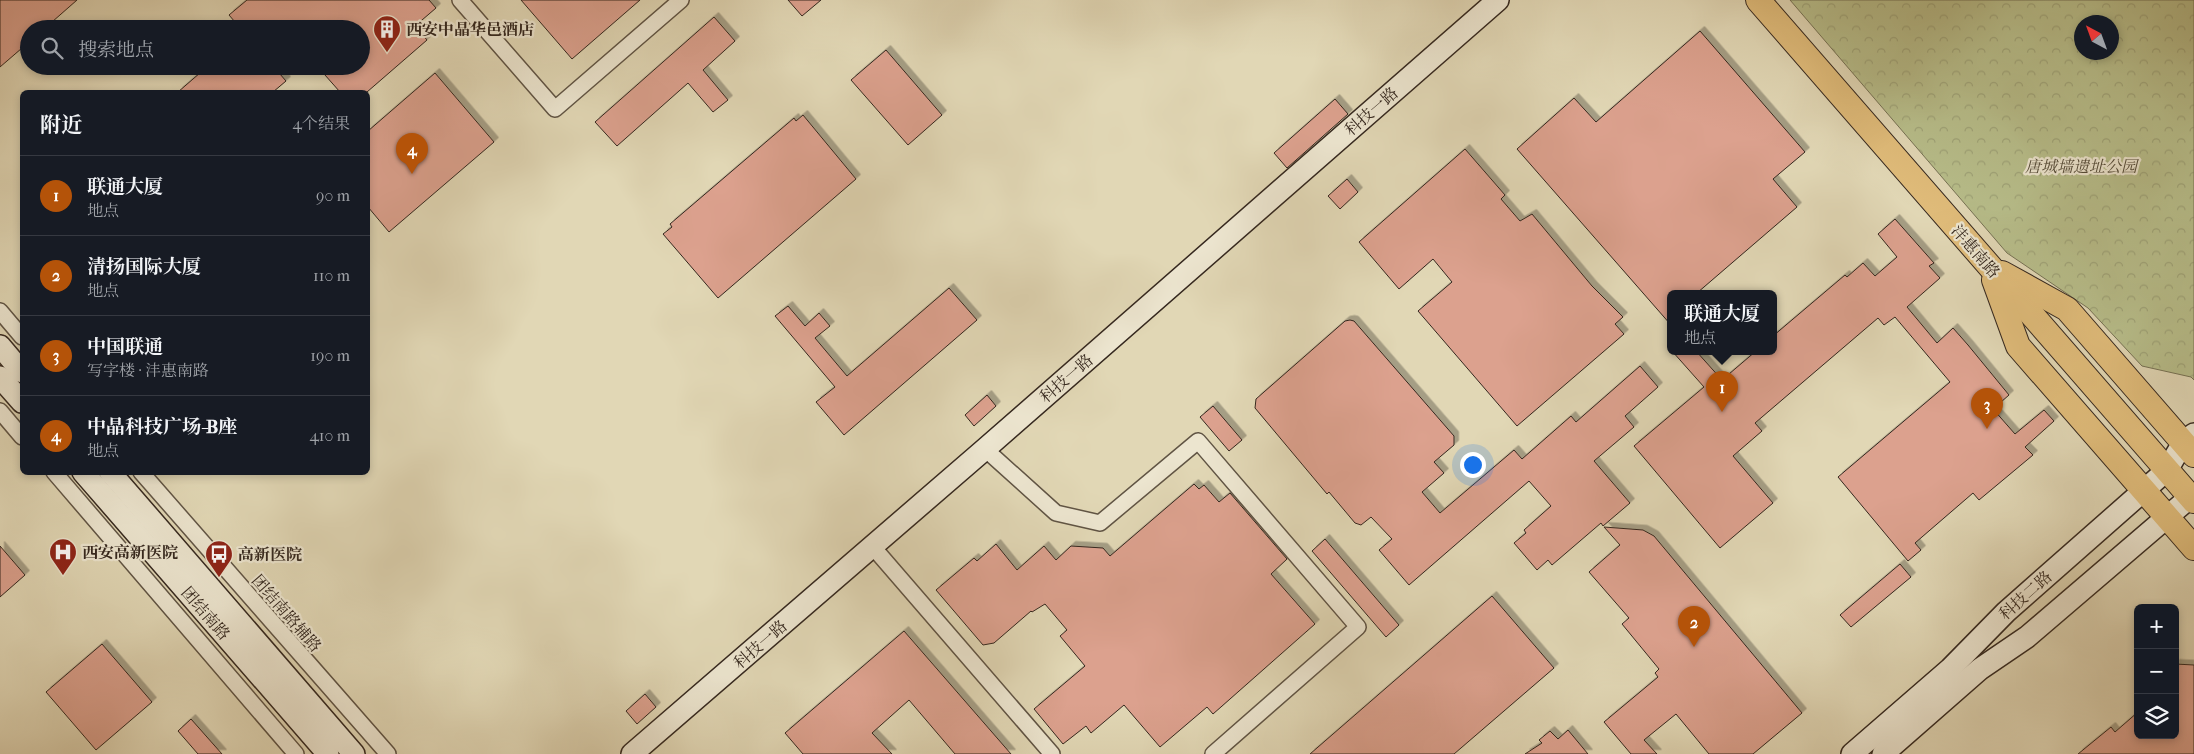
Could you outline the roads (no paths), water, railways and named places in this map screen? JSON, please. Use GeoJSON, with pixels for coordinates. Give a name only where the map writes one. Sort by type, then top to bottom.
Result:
{"type":"FeatureCollection","features":[{"type":"Feature","properties":{"kind":"main road","name":"科技一路"},"geometry":{"type":"LineString","coordinates":[[632,754],[985,449],[1498,0]]}},
{"type":"Feature","properties":{"kind":"main road","name":"沣惠南路"},"geometry":{"type":"LineString","coordinates":[[1758,0],[2192,497]]}},
{"type":"Feature","properties":{"kind":"main road"},"geometry":{"type":"LineString","coordinates":[[1988,264],[2067,309],[2190,444]]}},
{"type":"Feature","properties":{"kind":"main road"},"geometry":{"type":"LineString","coordinates":[[1988,264],[2018,346],[2194,548]]}},
{"type":"Feature","properties":{"kind":"main road"},"geometry":{"type":"LineString","coordinates":[[0,346],[20,370]]}},
{"type":"Feature","properties":{"kind":"main road"},"geometry":{"type":"LineString","coordinates":[[0,376],[20,400]]}},
{"type":"Feature","properties":{"kind":"main road","name":"科技二路"},"geometry":{"type":"LineString","coordinates":[[1852,754],[1950,669],[2006,612],[2167,470],[2190,444]]}},
{"type":"Feature","properties":{"kind":"main road","name":"团结南路"},"geometry":{"type":"LineString","coordinates":[[86,475],[328,754]]}},
{"type":"Feature","properties":{"kind":"main road","name":"团结南路"},"geometry":{"type":"LineString","coordinates":[[113,475],[354,754]]}},
{"type":"Feature","properties":{"kind":"main road","name":"科技二路"},"geometry":{"type":"LineString","coordinates":[[1883,754],[1980,669],[2027,637],[2166,516],[2192,497]]}},
{"type":"Feature","properties":{"kind":"street"},"geometry":{"type":"LineString","coordinates":[[463,1],[555,109],[681,0]]}},
{"type":"Feature","properties":{"kind":"street"},"geometry":{"type":"LineString","coordinates":[[0,311],[20,335]]}},
{"type":"Feature","properties":{"kind":"street"},"geometry":{"type":"LineString","coordinates":[[0,412],[20,435]]}},
{"type":"Feature","properties":{"kind":"street"},"geometry":{"type":"LineString","coordinates":[[985,449],[1056,513],[1100,523],[1198,441],[1358,628],[1213,754]]}},
{"type":"Feature","properties":{"kind":"street"},"geometry":{"type":"LineString","coordinates":[[57,475],[296,754]]}},
{"type":"Feature","properties":{"kind":"street","name":"团结南路辅路"},"geometry":{"type":"LineString","coordinates":[[144,475],[388,754]]}},
{"type":"Feature","properties":{"kind":"street"},"geometry":{"type":"LineString","coordinates":[[873,546],[1052,754]]}},
{"type":"Feature","properties":{"kind":"place","name":"西安中晶华邑酒店"},"geometry":{"type":"Point","coordinates":[387,53]}},
{"type":"Feature","properties":{"kind":"place","name":"中晶科技广场-B座"},"geometry":{"type":"Point","coordinates":[412,174]}},
{"type":"Feature","properties":{"kind":"place","name":"联通大厦"},"geometry":{"type":"Point","coordinates":[1722,412]}},
{"type":"Feature","properties":{"kind":"place","name":"中国联通"},"geometry":{"type":"Point","coordinates":[1987,429]}},
{"type":"Feature","properties":{"kind":"place","name":"西安高新医院"},"geometry":{"type":"Point","coordinates":[63,576]}},
{"type":"Feature","properties":{"kind":"place","name":"高新医院"},"geometry":{"type":"Point","coordinates":[219,578]}},
{"type":"Feature","properties":{"kind":"place","name":"清扬国际大厦"},"geometry":{"type":"Point","coordinates":[1694,647]}},
{"type":"Feature","properties":{"kind":"park label","name":"唐城墙遗址公园"},"geometry":{"type":"Point","coordinates":[2081,166]}}]}
